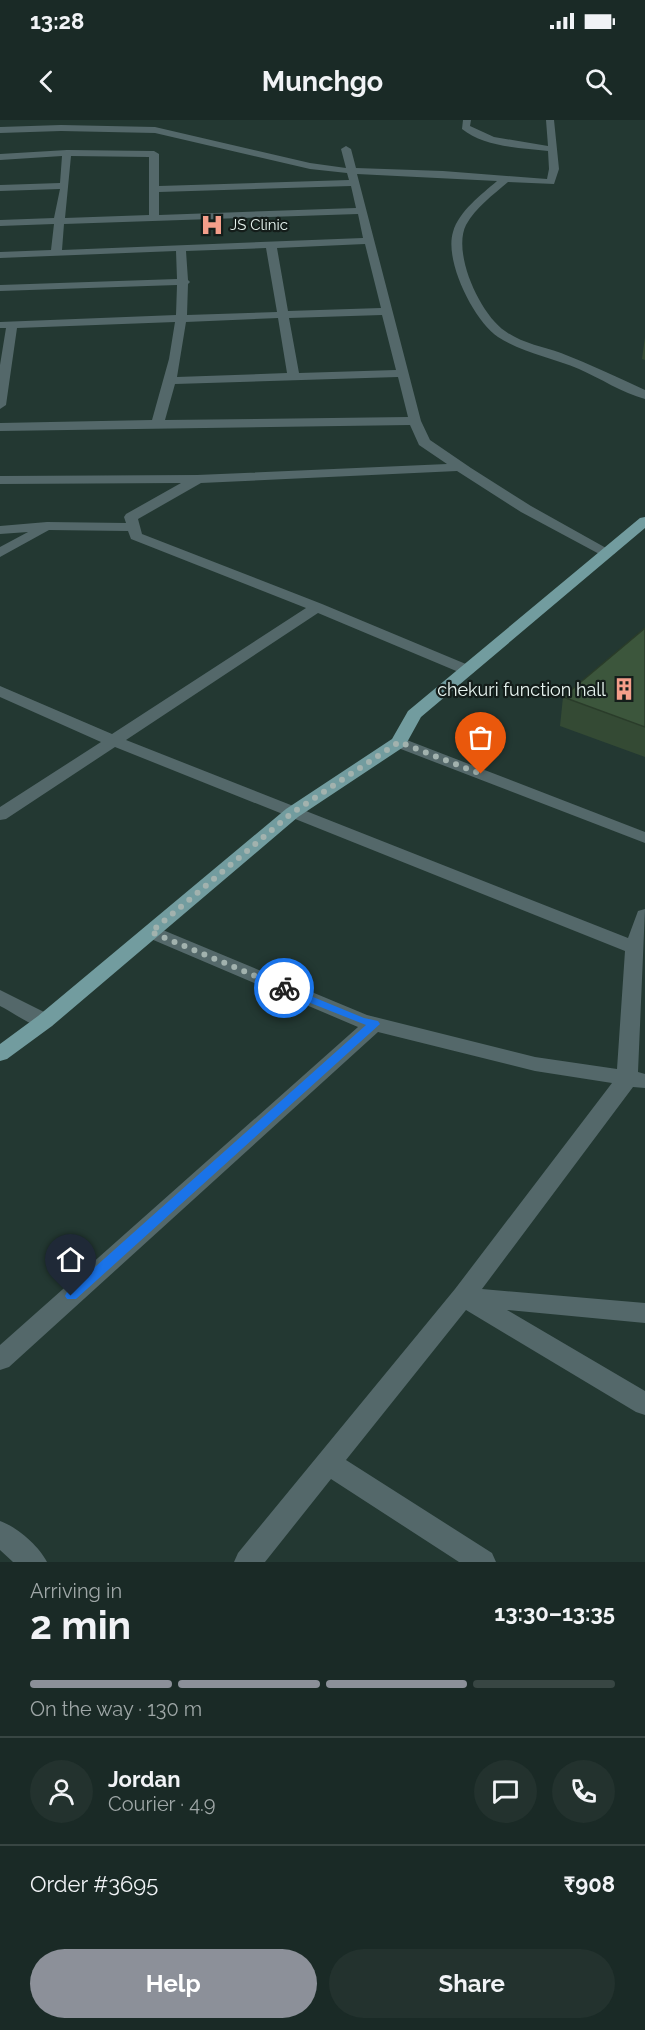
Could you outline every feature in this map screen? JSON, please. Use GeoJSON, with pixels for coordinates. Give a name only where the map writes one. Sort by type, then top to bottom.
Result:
{"type":"FeatureCollection","features":[{"type":"Feature","properties":{"kind":"main road"},"geometry":{"type":"LineString","coordinates":[[0,1054],[45,1021],[292,813],[399,742],[414,714],[645,521]]}},
{"type":"Feature","properties":{"kind":"street"},"geometry":{"type":"LineString","coordinates":[[154,218],[154,154],[151,149],[159,120]]}},
{"type":"Feature","properties":{"kind":"street"},"geometry":{"type":"LineString","coordinates":[[466,120],[465,127],[474,133],[503,142],[552,149]]}},
{"type":"Feature","properties":{"kind":"street"},"geometry":{"type":"LineString","coordinates":[[154,189],[352,177],[506,178],[551,182],[554,169],[550,120]]}},
{"type":"Feature","properties":{"kind":"street"},"geometry":{"type":"LineString","coordinates":[[0,130],[61,128],[155,130],[352,177]]}},
{"type":"Feature","properties":{"kind":"street"},"geometry":{"type":"LineString","coordinates":[[346,149],[415,421],[424,442],[526,509],[608,553]]}},
{"type":"Feature","properties":{"kind":"street"},"geometry":{"type":"LineString","coordinates":[[0,157],[67,153],[154,154]]}},
{"type":"Feature","properties":{"kind":"street"},"geometry":{"type":"LineString","coordinates":[[56,253],[67,153]]}},
{"type":"Feature","properties":{"kind":"street"},"geometry":{"type":"LineString","coordinates":[[506,178],[471,210],[457,234],[459,263],[481,314],[499,333],[515,341],[558,356],[645,395]]}},
{"type":"Feature","properties":{"kind":"street"},"geometry":{"type":"LineString","coordinates":[[0,188],[65,186]]}},
{"type":"Feature","properties":{"kind":"street"},"geometry":{"type":"LineString","coordinates":[[0,223],[361,211]]}},
{"type":"Feature","properties":{"kind":"street"},"geometry":{"type":"LineString","coordinates":[[0,255],[369,241]]}},
{"type":"Feature","properties":{"kind":"street"},"geometry":{"type":"LineString","coordinates":[[271,245],[294,377]]}},
{"type":"Feature","properties":{"kind":"street"},"geometry":{"type":"LineString","coordinates":[[157,424],[171,381],[182,317],[185,282],[181,248]]}},
{"type":"Feature","properties":{"kind":"street"},"geometry":{"type":"LineString","coordinates":[[0,288],[185,282]]}},
{"type":"Feature","properties":{"kind":"street"},"geometry":{"type":"LineString","coordinates":[[0,405],[6,325],[387,311]]}},
{"type":"Feature","properties":{"kind":"street"},"geometry":{"type":"LineString","coordinates":[[171,381],[403,373]]}},
{"type":"Feature","properties":{"kind":"street"},"geometry":{"type":"LineString","coordinates":[[0,427],[415,421]]}},
{"type":"Feature","properties":{"kind":"street"},"geometry":{"type":"LineString","coordinates":[[0,480],[198,479],[461,467]]}},
{"type":"Feature","properties":{"kind":"street"},"geometry":{"type":"LineString","coordinates":[[198,479],[131,517],[136,536],[467,670]]}},
{"type":"Feature","properties":{"kind":"street"},"geometry":{"type":"LineString","coordinates":[[0,530],[48,526],[134,527]]}},
{"type":"Feature","properties":{"kind":"street"},"geometry":{"type":"LineString","coordinates":[[0,553],[48,526]]}},
{"type":"Feature","properties":{"kind":"street"},"geometry":{"type":"LineString","coordinates":[[0,815],[316,607]]}},
{"type":"Feature","properties":{"kind":"street"},"geometry":{"type":"LineString","coordinates":[[0,691],[111,740],[292,813],[641,934],[636,1080],[248,1562]]}},
{"type":"Feature","properties":{"kind":"street"},"geometry":{"type":"LineString","coordinates":[[399,742],[645,838]]}},
{"type":"Feature","properties":{"kind":"street"},"geometry":{"type":"LineString","coordinates":[[151,932],[362,1021],[535,1064],[636,1080]]}},
{"type":"Feature","properties":{"kind":"street"},"geometry":{"type":"LineString","coordinates":[[0,997],[45,1021]]}},
{"type":"Feature","properties":{"kind":"street"},"geometry":{"type":"LineString","coordinates":[[0,1360],[374,1024]]}},
{"type":"Feature","properties":{"kind":"street"},"geometry":{"type":"LineString","coordinates":[[463,1296],[645,1313]]}},
{"type":"Feature","properties":{"kind":"street"},"geometry":{"type":"LineString","coordinates":[[463,1296],[645,1404]]}},
{"type":"Feature","properties":{"kind":"street"},"geometry":{"type":"LineString","coordinates":[[328,1463],[482,1562]]}},
{"type":"Feature","properties":{"kind":"street"},"geometry":{"type":"LineString","coordinates":[[0,1533],[33,1562]]}},
{"type":"Feature","properties":{"kind":"building"},"geometry":{"type":"Polygon","coordinates":[[[645,628],[645,727],[563,697],[645,628]]]}},
{"type":"Feature","properties":{"kind":"way so far"},"geometry":{"type":"LineString","coordinates":[[284,988],[151,932],[292,813],[399,742],[481,774]]}},
{"type":"Feature","properties":{"kind":"place","name":"JS Clinic"},"geometry":{"type":"Point","coordinates":[212,225]}},
{"type":"Feature","properties":{"kind":"place","name":"chekuri function hall"},"geometry":{"type":"Point","coordinates":[624,689]}},
{"type":"Feature","properties":{"kind":"route"},"geometry":{"type":"LineString","coordinates":[[71,1296],[374,1024],[284,988]]}}]}
